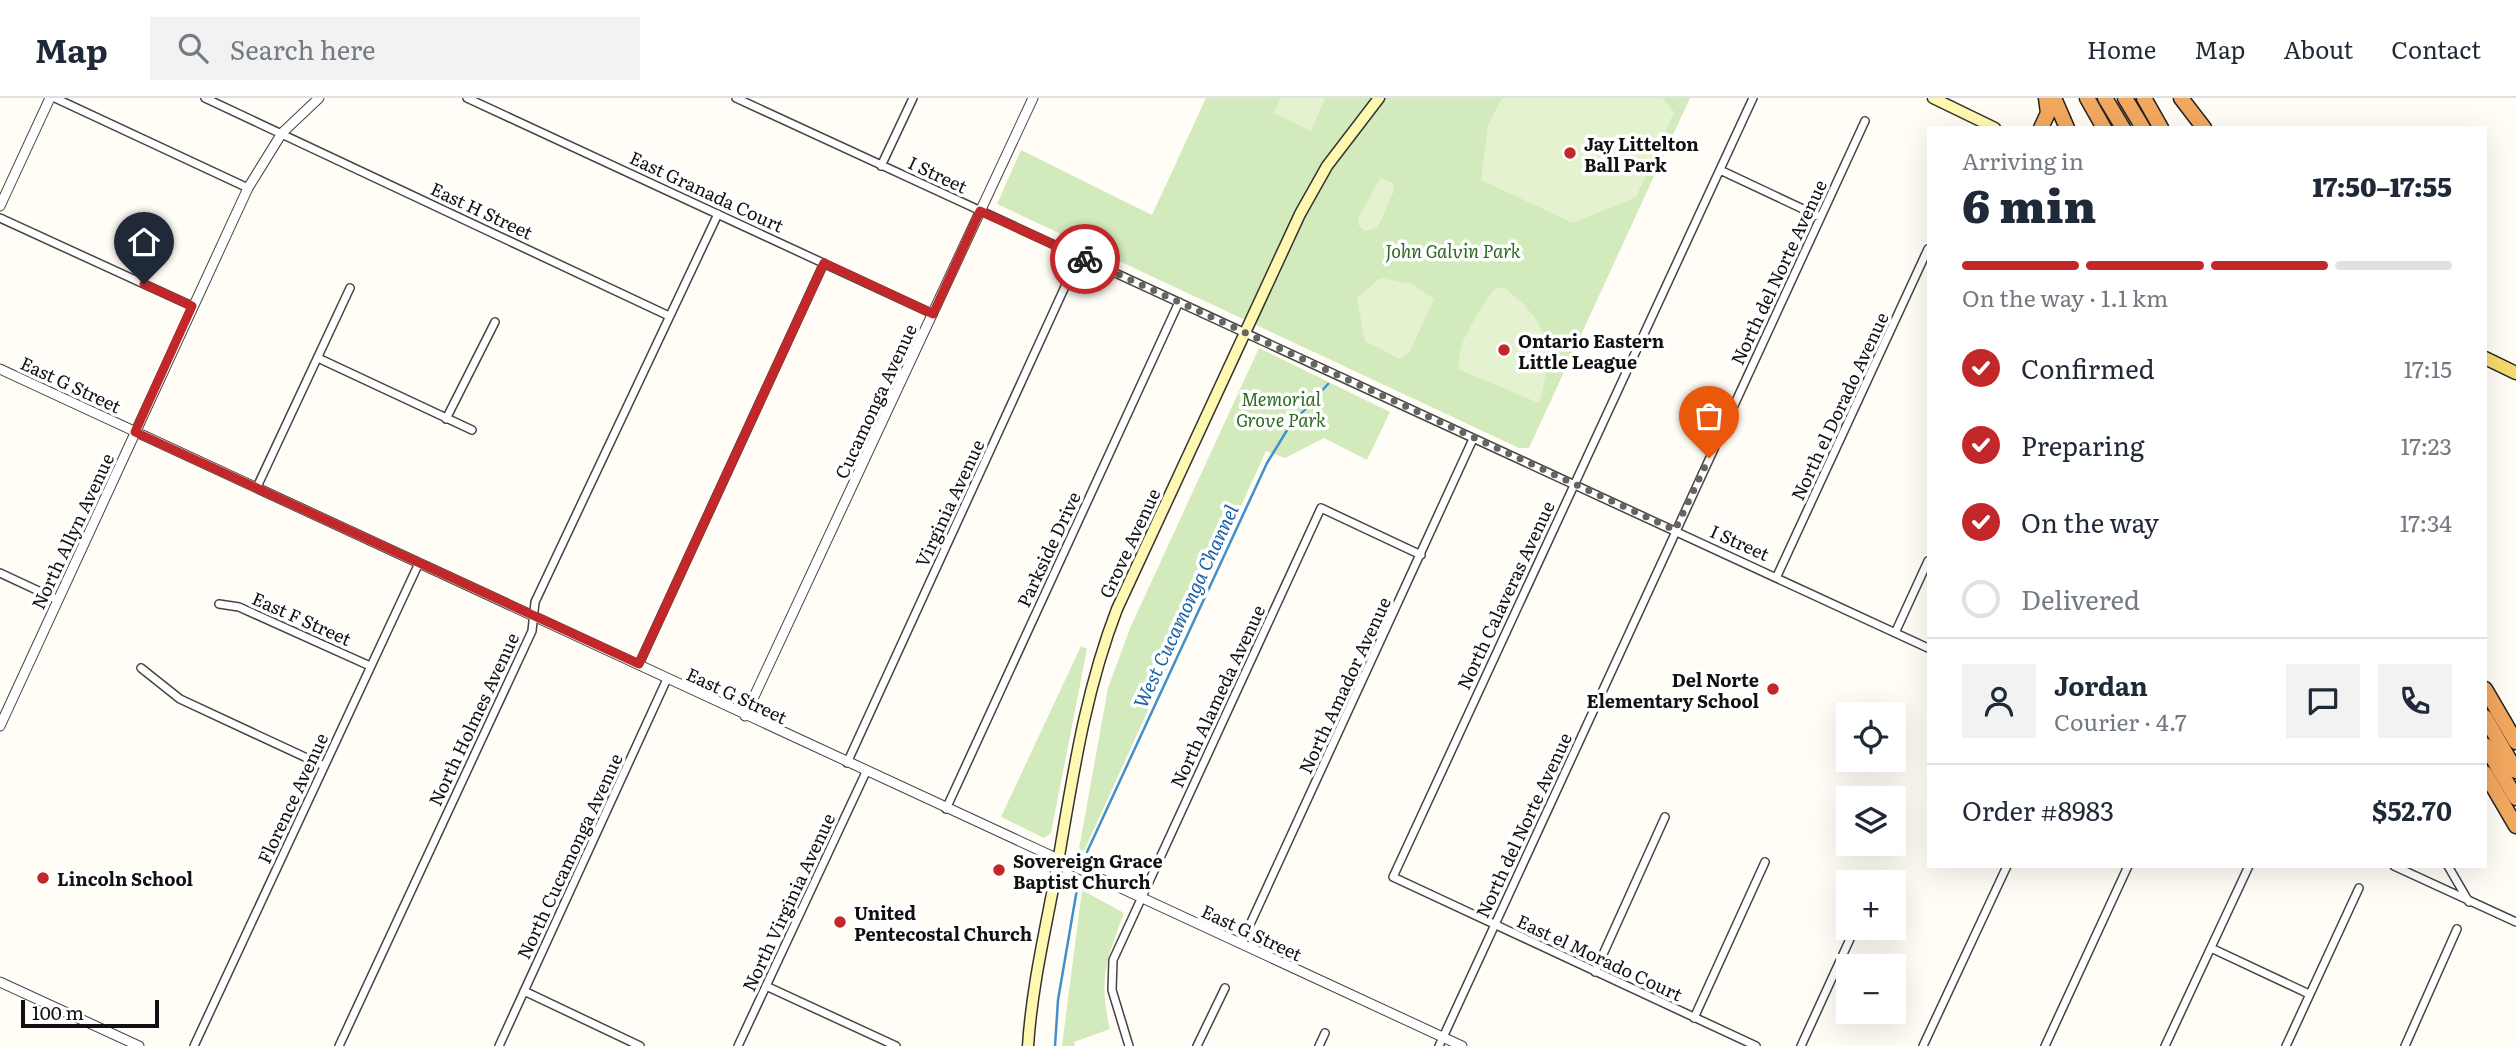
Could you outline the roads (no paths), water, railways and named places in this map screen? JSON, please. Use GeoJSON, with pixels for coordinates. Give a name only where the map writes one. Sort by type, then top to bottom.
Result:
{"type":"FeatureCollection","features":[{"type":"Feature","properties":{"kind":"highway"},"geometry":{"type":"LineString","coordinates":[[2042,126],[2048,113],[2046,98]]}},
{"type":"Feature","properties":{"kind":"highway"},"geometry":{"type":"LineString","coordinates":[[2054,98],[2066,126]]}},
{"type":"Feature","properties":{"kind":"highway"},"geometry":{"type":"LineString","coordinates":[[2087,98],[2103,126]]}},
{"type":"Feature","properties":{"kind":"highway"},"geometry":{"type":"LineString","coordinates":[[2105,98],[2122,126]]}},
{"type":"Feature","properties":{"kind":"highway"},"geometry":{"type":"LineString","coordinates":[[2125,98],[2142,126]]}},
{"type":"Feature","properties":{"kind":"highway"},"geometry":{"type":"LineString","coordinates":[[2144,98],[2160,126]]}},
{"type":"Feature","properties":{"kind":"highway"},"geometry":{"type":"LineString","coordinates":[[2181,98],[2202,126]]}},
{"type":"Feature","properties":{"kind":"highway"},"geometry":{"type":"LineString","coordinates":[[2487,693],[2516,742]]}},
{"type":"Feature","properties":{"kind":"highway"},"geometry":{"type":"LineString","coordinates":[[2487,720],[2516,771]]}},
{"type":"Feature","properties":{"kind":"highway"},"geometry":{"type":"LineString","coordinates":[[2487,748],[2516,798]]}},
{"type":"Feature","properties":{"kind":"highway"},"geometry":{"type":"LineString","coordinates":[[2487,776],[2516,825]]}},
{"type":"Feature","properties":{"kind":"main road","name":"Grove Avenue"},"geometry":{"type":"LineString","coordinates":[[1028,1046],[1079,736],[1100,653],[1300,214],[1327,166],[1380,98]]}},
{"type":"Feature","properties":{"kind":"main road"},"geometry":{"type":"LineString","coordinates":[[1933,98],[1989,126]]}},
{"type":"Feature","properties":{"kind":"main road"},"geometry":{"type":"LineString","coordinates":[[2487,359],[2516,373]]}},
{"type":"Feature","properties":{"kind":"street"},"geometry":{"type":"LineString","coordinates":[[0,206],[53,98],[248,188]]}},
{"type":"Feature","properties":{"kind":"street","name":"East H Street"},"geometry":{"type":"LineString","coordinates":[[205,98],[669,316]]}},
{"type":"Feature","properties":{"kind":"street","name":"North Allyn Avenue"},"geometry":{"type":"LineString","coordinates":[[0,726],[248,188],[282,133],[319,98]]}},
{"type":"Feature","properties":{"kind":"street","name":"East Granada Court"},"geometry":{"type":"LineString","coordinates":[[467,98],[933,314]]}},
{"type":"Feature","properties":{"kind":"street","name":"I Street"},"geometry":{"type":"LineString","coordinates":[[736,98],[1927,648]]}},
{"type":"Feature","properties":{"kind":"street"},"geometry":{"type":"LineString","coordinates":[[881,166],[912,98]]}},
{"type":"Feature","properties":{"kind":"street","name":"Cucamonga Avenue"},"geometry":{"type":"LineString","coordinates":[[746,716],[1033,98]]}},
{"type":"Feature","properties":{"kind":"street","name":"North Calaveras Avenue"},"geometry":{"type":"LineString","coordinates":[[1394,877],[1753,98]]}},
{"type":"Feature","properties":{"kind":"street","name":"North del Norte Avenue"},"geometry":{"type":"LineString","coordinates":[[1441,1042],[1865,121]]}},
{"type":"Feature","properties":{"kind":"street"},"geometry":{"type":"LineString","coordinates":[[1720,170],[1820,217]]}},
{"type":"Feature","properties":{"kind":"street","name":"North Holmes Avenue"},"geometry":{"type":"LineString","coordinates":[[339,1046],[532,631],[535,602],[718,214]]}},
{"type":"Feature","properties":{"kind":"street"},"geometry":{"type":"LineString","coordinates":[[0,218],[192,306]]}},
{"type":"Feature","properties":{"kind":"street","name":"North el Dorado Avenue"},"geometry":{"type":"LineString","coordinates":[[1777,576],[1927,250]]}},
{"type":"Feature","properties":{"kind":"street","name":"Virginia Avenue"},"geometry":{"type":"LineString","coordinates":[[847,763],[1079,256]]}},
{"type":"Feature","properties":{"kind":"street"},"geometry":{"type":"LineString","coordinates":[[639,664],[824,263]]}},
{"type":"Feature","properties":{"kind":"street"},"geometry":{"type":"LineString","coordinates":[[257,487],[350,288]]}},
{"type":"Feature","properties":{"kind":"street","name":"Parkside Drive"},"geometry":{"type":"LineString","coordinates":[[946,809],[1179,302]]}},
{"type":"Feature","properties":{"kind":"street"},"geometry":{"type":"LineString","coordinates":[[446,419],[495,322]]}},
{"type":"Feature","properties":{"kind":"street"},"geometry":{"type":"LineString","coordinates":[[318,358],[472,430]]}},
{"type":"Feature","properties":{"kind":"street","name":"East G Street"},"geometry":{"type":"LineString","coordinates":[[0,369],[1241,944],[1441,1042],[1462,1046]]}},
{"type":"Feature","properties":{"kind":"street","name":"North Amador Avenue"},"geometry":{"type":"LineString","coordinates":[[1241,944],[1473,439]]}},
{"type":"Feature","properties":{"kind":"street","name":"North Alameda Avenue"},"geometry":{"type":"LineString","coordinates":[[1129,1046],[1112,990],[1113,960],[1321,508],[1421,555]]}},
{"type":"Feature","properties":{"kind":"street","name":"Florence Avenue"},"geometry":{"type":"LineString","coordinates":[[194,1046],[419,563]]}},
{"type":"Feature","properties":{"kind":"street"},"geometry":{"type":"LineString","coordinates":[[1895,632],[1927,563]]}},
{"type":"Feature","properties":{"kind":"street"},"geometry":{"type":"LineString","coordinates":[[0,573],[58,600]]}},
{"type":"Feature","properties":{"kind":"street","name":"East F Street"},"geometry":{"type":"LineString","coordinates":[[219,604],[239,607],[370,666]]}},
{"type":"Feature","properties":{"kind":"street"},"geometry":{"type":"LineString","coordinates":[[141,668],[180,699],[324,766]]}},
{"type":"Feature","properties":{"kind":"street","name":"North Cucamonga Avenue"},"geometry":{"type":"LineString","coordinates":[[499,1046],[667,679]]}},
{"type":"Feature","properties":{"kind":"street","name":"North Virginia Avenue"},"geometry":{"type":"LineString","coordinates":[[738,1046],[866,772]]}},
{"type":"Feature","properties":{"kind":"street"},"geometry":{"type":"LineString","coordinates":[[1595,972],[1665,817]]}},
{"type":"Feature","properties":{"kind":"street"},"geometry":{"type":"LineString","coordinates":[[1694,1018],[1765,862]]}},
{"type":"Feature","properties":{"kind":"street"},"geometry":{"type":"LineString","coordinates":[[1923,1046],[2006,868]]}},
{"type":"Feature","properties":{"kind":"street"},"geometry":{"type":"LineString","coordinates":[[2045,1046],[2127,868]]}},
{"type":"Feature","properties":{"kind":"street"},"geometry":{"type":"LineString","coordinates":[[2165,1046],[2248,868]]}},
{"type":"Feature","properties":{"kind":"street"},"geometry":{"type":"LineString","coordinates":[[2398,868],[2516,922]]}},
{"type":"Feature","properties":{"kind":"street"},"geometry":{"type":"LineString","coordinates":[[2449,868],[2469,902]]}},
{"type":"Feature","properties":{"kind":"street","name":"East el Morado Court"},"geometry":{"type":"LineString","coordinates":[[1394,877],[1756,1046]]}},
{"type":"Feature","properties":{"kind":"street"},"geometry":{"type":"LineString","coordinates":[[2286,1046],[2359,888]]}},
{"type":"Feature","properties":{"kind":"street"},"geometry":{"type":"LineString","coordinates":[[2405,1046],[2458,929]]}},
{"type":"Feature","properties":{"kind":"street"},"geometry":{"type":"LineString","coordinates":[[1801,1046],[1850,940]]}},
{"type":"Feature","properties":{"kind":"street"},"geometry":{"type":"LineString","coordinates":[[2211,948],[2309,994]]}},
{"type":"Feature","properties":{"kind":"street"},"geometry":{"type":"LineString","coordinates":[[0,982],[139,1046]]}},
{"type":"Feature","properties":{"kind":"street"},"geometry":{"type":"LineString","coordinates":[[766,986],[896,1046]]}},
{"type":"Feature","properties":{"kind":"street"},"geometry":{"type":"LineString","coordinates":[[1197,1046],[1225,988]]}},
{"type":"Feature","properties":{"kind":"street"},"geometry":{"type":"LineString","coordinates":[[524,991],[640,1046]]}},
{"type":"Feature","properties":{"kind":"street"},"geometry":{"type":"LineString","coordinates":[[1319,1046],[1325,1033]]}},
{"type":"Feature","properties":{"kind":"waterway","name":"West Cucamonga Channel"},"geometry":{"type":"LineString","coordinates":[[1087,852],[1267,463],[1289,427],[1328,384]]}},
{"type":"Feature","properties":{"kind":"waterway","name":"West Cucamonga Channel"},"geometry":{"type":"LineString","coordinates":[[1055,1046],[1058,1000],[1077,889]]}},
{"type":"Feature","properties":{"kind":"place","name":"Jay Littelton Ball Park"},"geometry":{"type":"Point","coordinates":[1570,153]}},
{"type":"Feature","properties":{"kind":"place","name":"Ontario Eastern Little League"},"geometry":{"type":"Point","coordinates":[1504,350]}},
{"type":"Feature","properties":{"kind":"place","name":"Del Norte Elementary School"},"geometry":{"type":"Point","coordinates":[1773,689]}},
{"type":"Feature","properties":{"kind":"place","name":"Sovereign Grace Baptist Church"},"geometry":{"type":"Point","coordinates":[999,870]}},
{"type":"Feature","properties":{"kind":"place","name":"Lincoln School"},"geometry":{"type":"Point","coordinates":[43,878]}},
{"type":"Feature","properties":{"kind":"place","name":"United Pentecostal Church"},"geometry":{"type":"Point","coordinates":[840,922]}},
{"type":"Feature","properties":{"kind":"park label","name":"John Galvin Park"},"geometry":{"type":"Point","coordinates":[1453,250]}},
{"type":"Feature","properties":{"kind":"park label","name":"Memorial Grove Park"},"geometry":{"type":"Point","coordinates":[1281,408]}}]}
